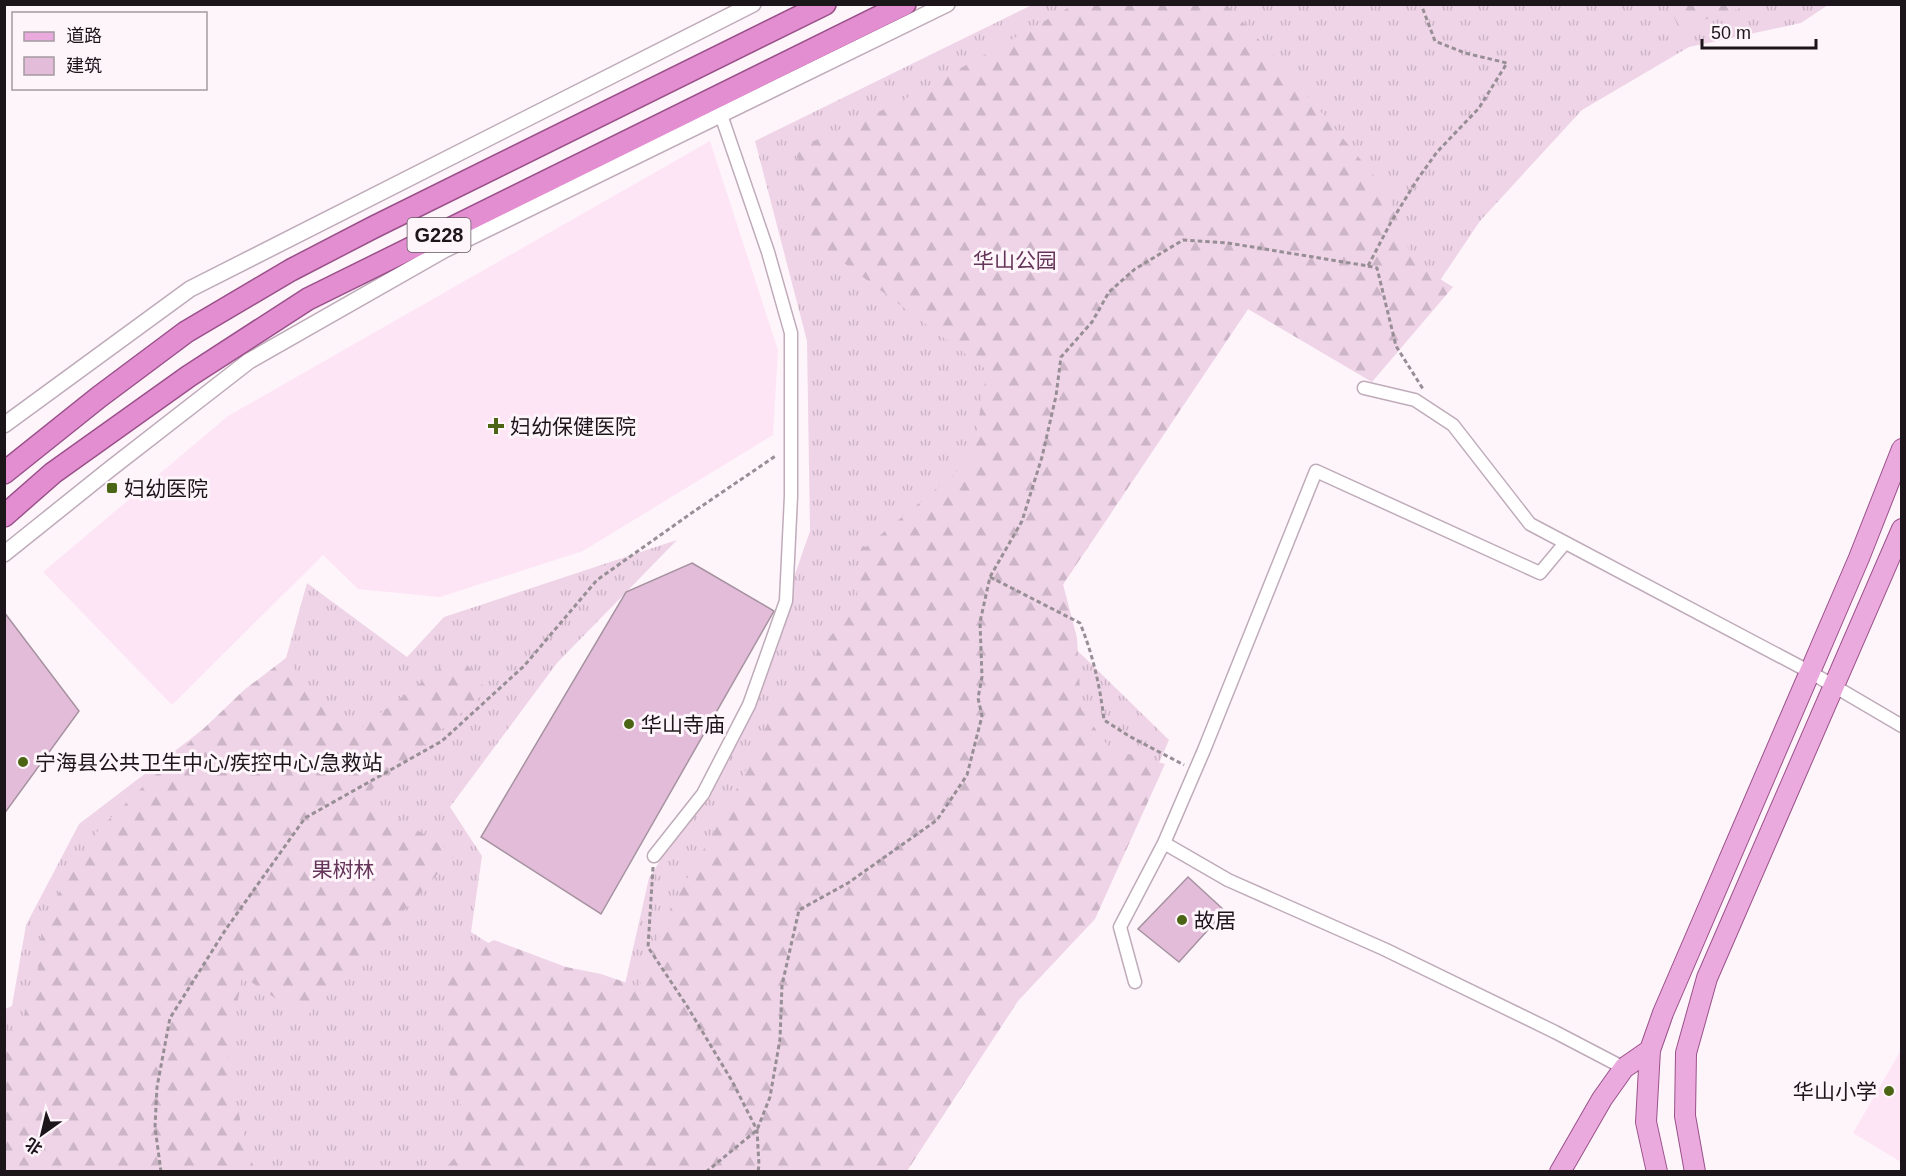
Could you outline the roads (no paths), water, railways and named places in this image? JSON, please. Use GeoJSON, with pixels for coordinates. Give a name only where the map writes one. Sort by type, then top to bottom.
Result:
{"type":"FeatureCollection","features":[{"type":"Feature","properties":{"kind":"highway","name":"G228"},"geometry":{"type":"LineString","coordinates":[[4,516],[53,473],[180,383],[308,300],[905,4]]}},
{"type":"Feature","properties":{"kind":"highway","name":"G228"},"geometry":{"type":"LineString","coordinates":[[4,473],[99,397],[186,332],[291,270],[811,7]]}},
{"type":"Feature","properties":{"kind":"main road"},"geometry":{"type":"LineString","coordinates":[[1657,1172],[1646,1122],[1650,1050],[1663,1012],[1859,558],[1902,449]]}},
{"type":"Feature","properties":{"kind":"main road"},"geometry":{"type":"LineString","coordinates":[[1695,1172],[1685,1116],[1686,1053],[1707,978],[1897,546],[1902,530]]}},
{"type":"Feature","properties":{"kind":"main road"},"geometry":{"type":"LineString","coordinates":[[1560,1172],[1602,1099],[1624,1068],[1650,1050]]}},
{"type":"Feature","properties":{"kind":"street"},"geometry":{"type":"LineString","coordinates":[[4,425],[190,289],[753,4]]}},
{"type":"Feature","properties":{"kind":"street"},"geometry":{"type":"LineString","coordinates":[[4,554],[249,361],[444,250],[947,4]]}},
{"type":"Feature","properties":{"kind":"street"},"geometry":{"type":"LineString","coordinates":[[654,856],[703,794],[749,705],[786,601],[791,496],[791,333],[768,252],[721,115]]}},
{"type":"Feature","properties":{"kind":"street"},"geometry":{"type":"LineString","coordinates":[[1364,388],[1415,400],[1453,425],[1530,524],[1810,672],[1902,726]]}},
{"type":"Feature","properties":{"kind":"street"},"geometry":{"type":"LineString","coordinates":[[1135,982],[1120,927],[1164,843],[1195,772],[1316,471],[1540,573],[1565,543]]}},
{"type":"Feature","properties":{"kind":"street"},"geometry":{"type":"LineString","coordinates":[[1164,843],[1228,880],[1384,949],[1624,1068]]}},
{"type":"Feature","properties":{"kind":"place","name":"妇幼保健医院"},"geometry":{"type":"Point","coordinates":[496,426]}},
{"type":"Feature","properties":{"kind":"place","name":"妇幼医院"},"geometry":{"type":"Point","coordinates":[112,488]}},
{"type":"Feature","properties":{"kind":"place","name":"华山寺庙"},"geometry":{"type":"Point","coordinates":[629,724]}},
{"type":"Feature","properties":{"kind":"place","name":"宁海县公共卫生中心/疾控中心/急救站"},"geometry":{"type":"Point","coordinates":[23,762]}},
{"type":"Feature","properties":{"kind":"place","name":"故居"},"geometry":{"type":"Point","coordinates":[1182,920]}},
{"type":"Feature","properties":{"kind":"place","name":"华山小学"},"geometry":{"type":"Point","coordinates":[1889,1091]}},
{"type":"Feature","properties":{"kind":"park label","name":"华山公园"},"geometry":{"type":"Point","coordinates":[1015,260]}},
{"type":"Feature","properties":{"kind":"park label","name":"果树林"},"geometry":{"type":"Point","coordinates":[343,869]}}]}
